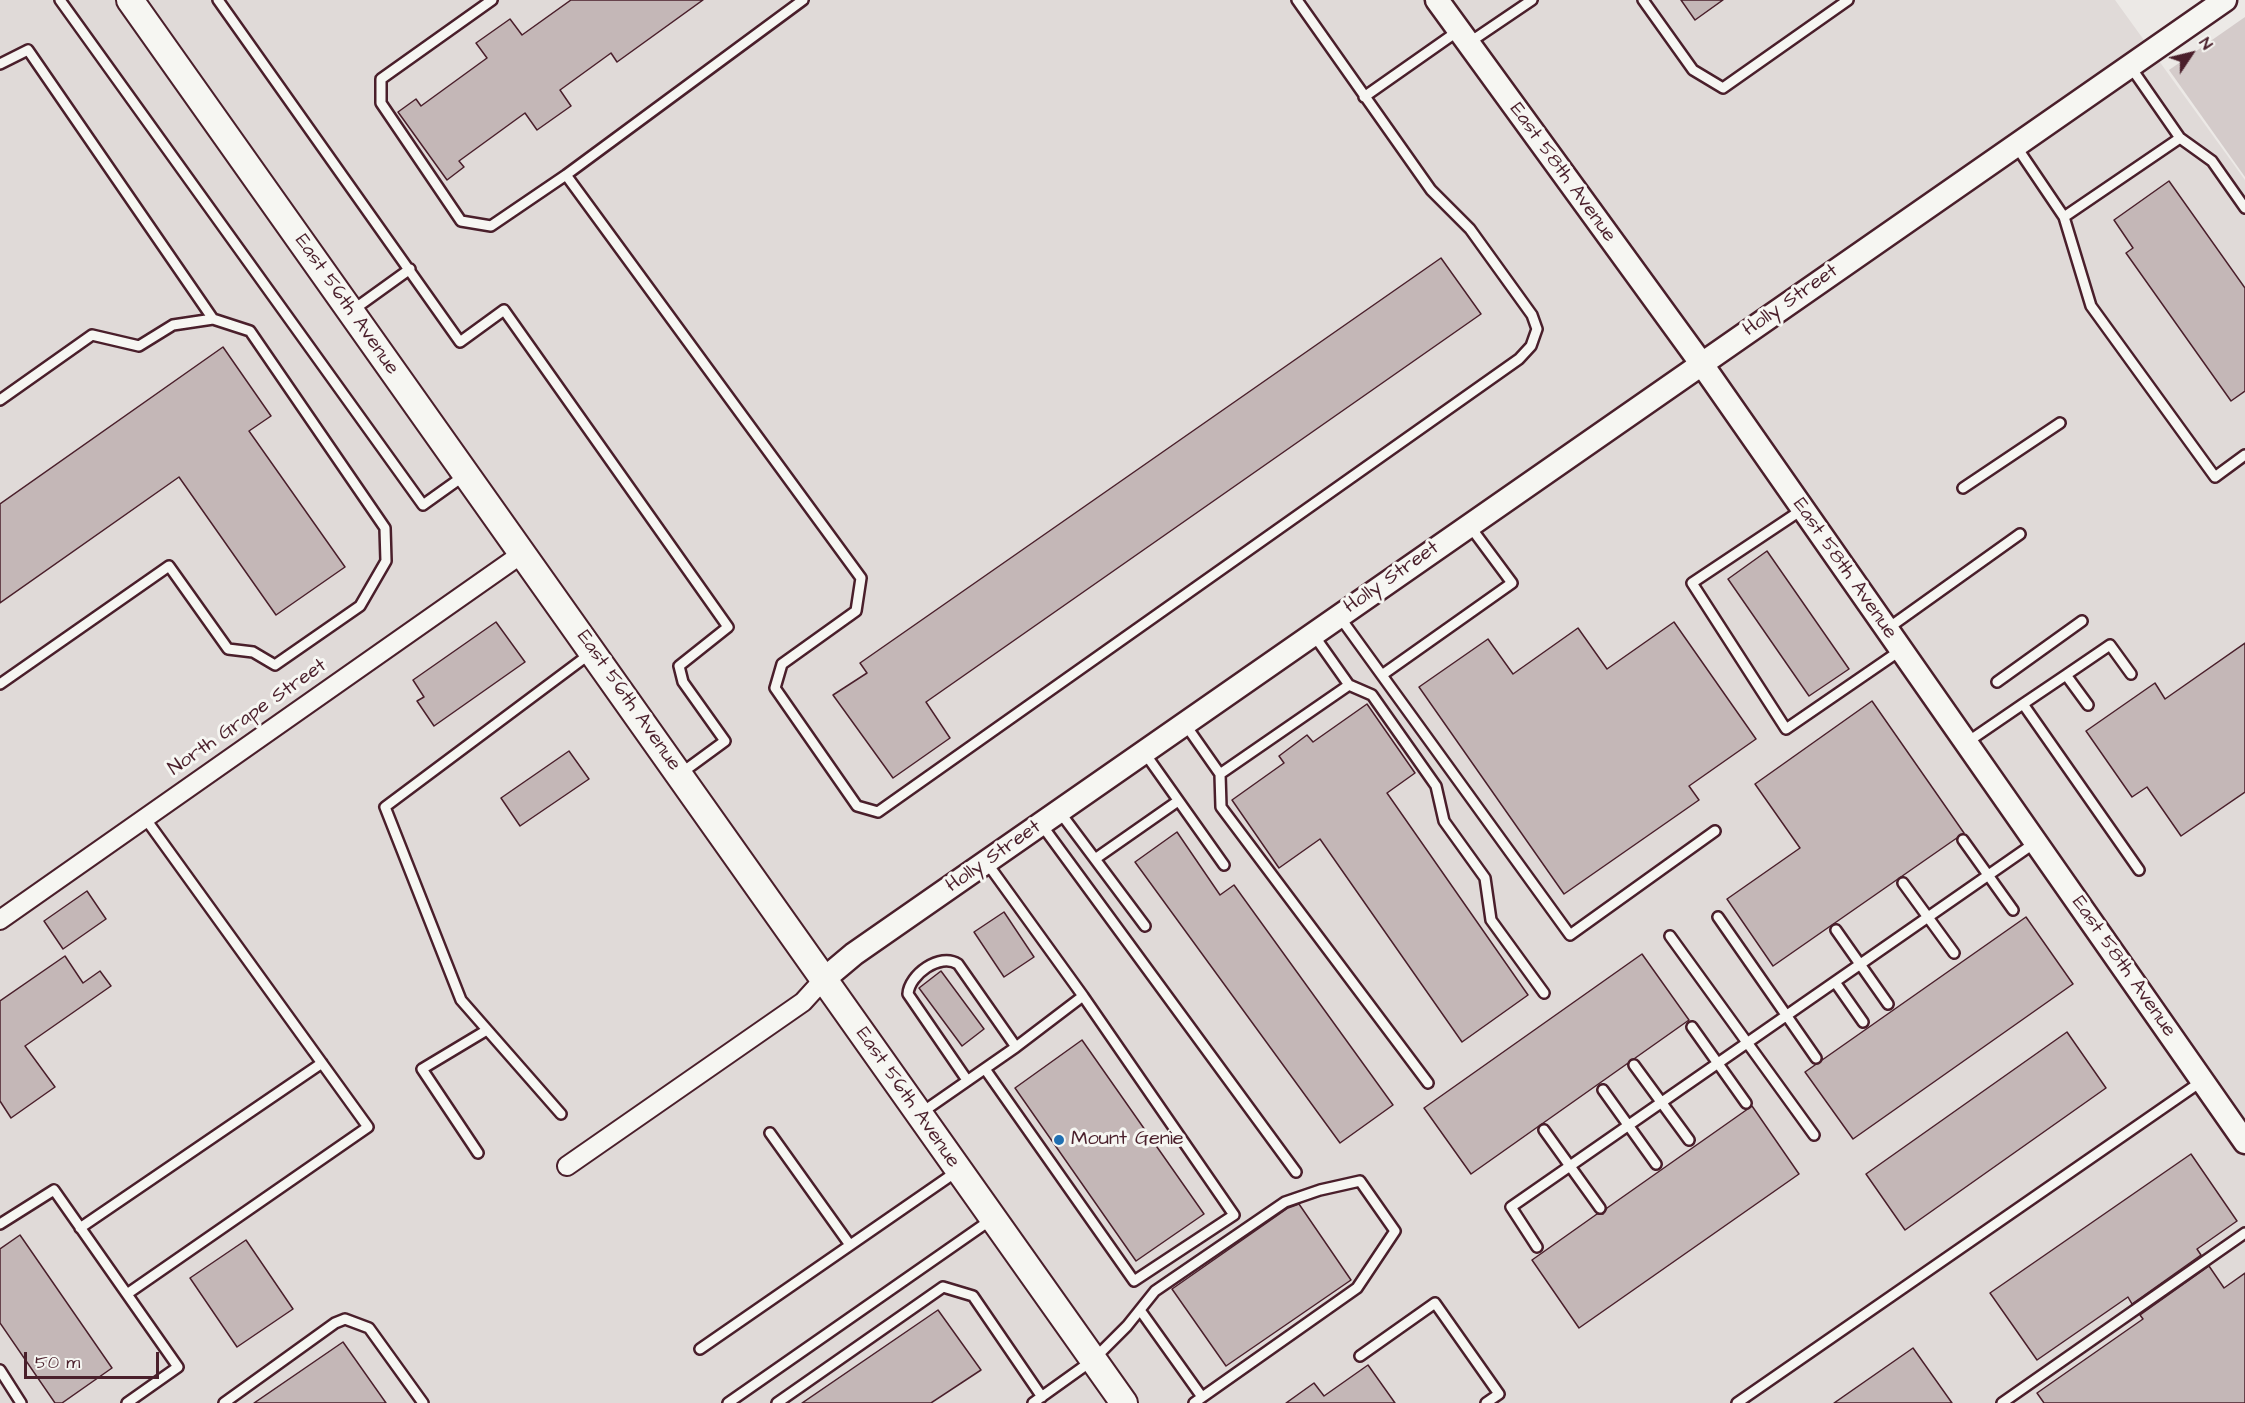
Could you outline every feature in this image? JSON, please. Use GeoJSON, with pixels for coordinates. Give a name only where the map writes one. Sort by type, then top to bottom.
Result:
{"type":"FeatureCollection","features":[{"type":"Feature","properties":{"kind":"main road","name":"East 56th Avenue"},"geometry":{"type":"LineString","coordinates":[[130,0],[1124,1403]]}},
{"type":"Feature","properties":{"kind":"street","name":"East 58th Avenue"},"geometry":{"type":"LineString","coordinates":[[1437,0],[1701,363],[2245,1142]]}},
{"type":"Feature","properties":{"kind":"street","name":"Holly Street"},"geometry":{"type":"LineString","coordinates":[[567,1166],[803,1002],[823,980],[852,956],[2225,0]]}},
{"type":"Feature","properties":{"kind":"street","name":"North Grape Street"},"geometry":{"type":"LineString","coordinates":[[0,920],[523,552]]}},
{"type":"Feature","properties":{"kind":"lane"},"geometry":{"type":"LineString","coordinates":[[60,0],[423,505],[467,474]]}},
{"type":"Feature","properties":{"kind":"lane"},"geometry":{"type":"LineString","coordinates":[[218,0],[460,342],[504,310],[728,627],[679,666],[683,682],[725,741],[680,774]]}},
{"type":"Feature","properties":{"kind":"lane"},"geometry":{"type":"LineString","coordinates":[[492,0],[381,79],[381,103],[461,221],[491,226],[566,175],[803,0]]}},
{"type":"Feature","properties":{"kind":"lane"},"geometry":{"type":"LineString","coordinates":[[566,175],[861,578],[856,611],[782,664],[775,688],[857,806],[878,812],[1509,366],[1531,346],[1537,329],[1532,315],[1470,229],[1431,190],[1297,0]]}},
{"type":"Feature","properties":{"kind":"lane"},"geometry":{"type":"LineString","coordinates":[[1364,97],[1463,37],[1532,0]]}},
{"type":"Feature","properties":{"kind":"lane"},"geometry":{"type":"LineString","coordinates":[[1643,0],[1693,70],[1723,88],[1848,0]]}},
{"type":"Feature","properties":{"kind":"lane"},"geometry":{"type":"LineString","coordinates":[[0,64],[28,51],[213,320]]}},
{"type":"Feature","properties":{"kind":"lane"},"geometry":{"type":"LineString","coordinates":[[2130,66],[2180,138],[2212,161],[2245,208]]}},
{"type":"Feature","properties":{"kind":"lane"},"geometry":{"type":"LineString","coordinates":[[2064,217],[2180,138]]}},
{"type":"Feature","properties":{"kind":"lane"},"geometry":{"type":"LineString","coordinates":[[2016,145],[2064,217],[2091,306],[2214,477],[2245,455]]}},
{"type":"Feature","properties":{"kind":"lane"},"geometry":{"type":"LineString","coordinates":[[351,311],[410,269]]}},
{"type":"Feature","properties":{"kind":"lane"},"geometry":{"type":"LineString","coordinates":[[0,400],[92,335],[139,346],[173,325],[213,320],[250,331],[385,528],[386,561],[360,606],[275,665],[253,652],[228,649],[169,566],[0,684]]}},
{"type":"Feature","properties":{"kind":"lane"},"geometry":{"type":"LineString","coordinates":[[1964,488],[2060,423]]}},
{"type":"Feature","properties":{"kind":"lane"},"geometry":{"type":"LineString","coordinates":[[1803,508],[1692,583],[1786,729],[1901,650]]}},
{"type":"Feature","properties":{"kind":"lane"},"geometry":{"type":"LineString","coordinates":[[1382,675],[1512,583],[1469,525]]}},
{"type":"Feature","properties":{"kind":"lane"},"geometry":{"type":"LineString","coordinates":[[1887,629],[2020,534]]}},
{"type":"Feature","properties":{"kind":"lane"},"geometry":{"type":"LineString","coordinates":[[1339,616],[1570,935],[1715,831]]}},
{"type":"Feature","properties":{"kind":"lane"},"geometry":{"type":"LineString","coordinates":[[1997,681],[2082,621]]}},
{"type":"Feature","properties":{"kind":"lane"},"geometry":{"type":"LineString","coordinates":[[1313,634],[1348,685],[1372,695],[1436,786],[1444,821],[1485,878],[1491,920],[1544,993]]}},
{"type":"Feature","properties":{"kind":"lane"},"geometry":{"type":"LineString","coordinates":[[1966,743],[2110,645],[2131,674]]}},
{"type":"Feature","properties":{"kind":"lane"},"geometry":{"type":"LineString","coordinates":[[561,1114],[461,999],[385,807],[593,652]]}},
{"type":"Feature","properties":{"kind":"lane"},"geometry":{"type":"LineString","coordinates":[[2066,675],[2088,705]]}},
{"type":"Feature","properties":{"kind":"lane"},"geometry":{"type":"LineString","coordinates":[[1220,774],[1348,685]]}},
{"type":"Feature","properties":{"kind":"lane"},"geometry":{"type":"LineString","coordinates":[[2023,704],[2139,870]]}},
{"type":"Feature","properties":{"kind":"lane"},"geometry":{"type":"LineString","coordinates":[[1185,724],[1220,774],[1221,807],[1428,1083]]}},
{"type":"Feature","properties":{"kind":"lane"},"geometry":{"type":"LineString","coordinates":[[1144,752],[1224,866]]}},
{"type":"Feature","properties":{"kind":"lane"},"geometry":{"type":"LineString","coordinates":[[1095,859],[1178,801]]}},
{"type":"Feature","properties":{"kind":"lane"},"geometry":{"type":"LineString","coordinates":[[1059,811],[1145,926]]}},
{"type":"Feature","properties":{"kind":"lane"},"geometry":{"type":"LineString","coordinates":[[127,1294],[368,1127],[146,818]]}},
{"type":"Feature","properties":{"kind":"lane"},"geometry":{"type":"LineString","coordinates":[[1041,824],[1296,1172]]}},
{"type":"Feature","properties":{"kind":"lane"},"geometry":{"type":"LineString","coordinates":[[1963,840],[2013,910]]}},
{"type":"Feature","properties":{"kind":"lane"},"geometry":{"type":"LineString","coordinates":[[1537,1247],[1511,1207],[2036,842]]}},
{"type":"Feature","properties":{"kind":"lane"},"geometry":{"type":"LineString","coordinates":[[985,1069],[1134,1281],[1234,1215],[1083,996],[986,862]]}},
{"type":"Feature","properties":{"kind":"lane"},"geometry":{"type":"LineString","coordinates":[[1903,883],[1954,953]]}},
{"type":"Feature","properties":{"kind":"lane"},"geometry":{"type":"LineString","coordinates":[[1718,917],[1816,1058]]}},
{"type":"Feature","properties":{"kind":"lane"},"geometry":{"type":"LineString","coordinates":[[1836,930],[1888,1004]]}},
{"type":"Feature","properties":{"kind":"lane"},"geometry":{"type":"LineString","coordinates":[[1670,936],[1814,1135]]}},
{"type":"Feature","properties":{"kind":"lane"},"geometry":{"type":"LineString","coordinates":[[967,1080],[908,994],[908,986],[914,978],[942,960],[951,959],[958,964],[1016,1047]]}},
{"type":"Feature","properties":{"kind":"lane"},"geometry":{"type":"LineString","coordinates":[[1835,982],[1863,1022]]}},
{"type":"Feature","properties":{"kind":"lane"},"geometry":{"type":"LineString","coordinates":[[919,1114],[1016,1047],[1083,996]]}},
{"type":"Feature","properties":{"kind":"lane"},"geometry":{"type":"LineString","coordinates":[[1692,1027],[1746,1103]]}},
{"type":"Feature","properties":{"kind":"lane"},"geometry":{"type":"LineString","coordinates":[[478,1153],[422,1069],[487,1029]]}},
{"type":"Feature","properties":{"kind":"lane"},"geometry":{"type":"LineString","coordinates":[[80,1228],[322,1063]]}},
{"type":"Feature","properties":{"kind":"lane"},"geometry":{"type":"LineString","coordinates":[[1634,1065],[1689,1140]]}},
{"type":"Feature","properties":{"kind":"lane"},"geometry":{"type":"LineString","coordinates":[[1737,1403],[2202,1081]]}},
{"type":"Feature","properties":{"kind":"lane"},"geometry":{"type":"LineString","coordinates":[[1603,1090],[1656,1164]]}},
{"type":"Feature","properties":{"kind":"lane"},"geometry":{"type":"LineString","coordinates":[[1544,1130],[1600,1208]]}},
{"type":"Feature","properties":{"kind":"lane"},"geometry":{"type":"LineString","coordinates":[[770,1133],[850,1245]]}},
{"type":"Feature","properties":{"kind":"lane"},"geometry":{"type":"LineString","coordinates":[[700,1349],[958,1170]]}},
{"type":"Feature","properties":{"kind":"lane"},"geometry":{"type":"LineString","coordinates":[[1033,1403],[1093,1360],[1155,1291],[1285,1202],[1320,1190],[1360,1181],[1395,1231],[1357,1288],[1198,1400],[1140,1310]]}},
{"type":"Feature","properties":{"kind":"lane"},"geometry":{"type":"LineString","coordinates":[[0,1224],[54,1190],[178,1367],[127,1403]]}},
{"type":"Feature","properties":{"kind":"lane"},"geometry":{"type":"LineString","coordinates":[[728,1403],[993,1218]]}},
{"type":"Feature","properties":{"kind":"lane"},"geometry":{"type":"LineString","coordinates":[[2002,1403],[2245,1233]]}},
{"type":"Feature","properties":{"kind":"lane"},"geometry":{"type":"LineString","coordinates":[[777,1403],[943,1287],[973,1296],[1042,1397]]}},
{"type":"Feature","properties":{"kind":"lane"},"geometry":{"type":"LineString","coordinates":[[1360,1356],[1435,1303],[1499,1394],[1486,1403]]}},
{"type":"Feature","properties":{"kind":"lane"},"geometry":{"type":"LineString","coordinates":[[224,1403],[335,1323],[345,1319],[369,1328],[423,1403]]}},
{"type":"Feature","properties":{"kind":"lane"},"geometry":{"type":"LineString","coordinates":[[0,1370],[21,1403]]}},
{"type":"Feature","properties":{"kind":"shaded area"},"geometry":{"type":"Polygon","coordinates":[[[0,0],[2115,0],[2245,180],[2245,1403],[0,1403],[0,0]]]}},
{"type":"Feature","properties":{"kind":"shaded area"},"geometry":{"type":"Polygon","coordinates":[[[2245,17],[2245,177],[2169,70],[2245,17]]]}},
{"type":"Feature","properties":{"kind":"building"},"geometry":{"type":"Polygon","coordinates":[[[571,0],[703,0],[617,62],[611,53],[560,90],[571,106],[537,130],[525,113],[459,161],[464,167],[447,180],[398,112],[416,99],[421,106],[487,58],[476,43],[510,19],[522,35],[571,0]]]}},
{"type":"Feature","properties":{"kind":"building"},"geometry":{"type":"Polygon","coordinates":[[[1681,0],[1723,0],[1695,20],[1681,0]]]}},
{"type":"Feature","properties":{"kind":"building"},"geometry":{"type":"Polygon","coordinates":[[[2169,181],[2245,288],[2245,391],[2231,401],[2126,253],[2133,248],[2114,220],[2169,181]]]}},
{"type":"Feature","properties":{"kind":"building"},"geometry":{"type":"Polygon","coordinates":[[[1441,258],[1481,314],[926,702],[950,738],[893,778],[833,695],[867,673],[860,663],[1441,258]]]}},
{"type":"Feature","properties":{"kind":"building"},"geometry":{"type":"Polygon","coordinates":[[[223,347],[271,416],[249,431],[345,567],[276,615],[179,477],[0,603],[0,504],[223,347]]]}},
{"type":"Feature","properties":{"kind":"building"},"geometry":{"type":"Polygon","coordinates":[[[1767,551],[1849,669],[1809,696],[1728,579],[1767,551]]]}},
{"type":"Feature","properties":{"kind":"building"},"geometry":{"type":"Polygon","coordinates":[[[496,622],[525,662],[434,726],[417,701],[424,697],[413,680],[496,622]]]}},
{"type":"Feature","properties":{"kind":"building"},"geometry":{"type":"Polygon","coordinates":[[[1674,622],[1756,739],[1689,786],[1699,800],[1564,894],[1419,687],[1488,639],[1513,674],[1578,628],[1607,669],[1674,622]]]}},
{"type":"Feature","properties":{"kind":"building"},"geometry":{"type":"Polygon","coordinates":[[[2245,643],[2245,792],[2181,836],[2147,787],[2132,797],[2086,731],[2155,683],[2165,699],[2245,643]]]}},
{"type":"Feature","properties":{"kind":"building"},"geometry":{"type":"Polygon","coordinates":[[[1872,701],[1964,833],[1773,966],[1727,899],[1800,848],[1755,784],[1872,701]]]}},
{"type":"Feature","properties":{"kind":"building"},"geometry":{"type":"Polygon","coordinates":[[[1367,704],[1415,773],[1387,793],[1528,995],[1462,1042],[1320,839],[1279,868],[1232,800],[1284,763],[1279,756],[1307,735],[1313,742],[1367,704]]]}},
{"type":"Feature","properties":{"kind":"building"},"geometry":{"type":"Polygon","coordinates":[[[569,751],[589,779],[520,826],[501,798],[569,751]]]}},
{"type":"Feature","properties":{"kind":"building"},"geometry":{"type":"Polygon","coordinates":[[[1177,832],[1220,895],[1234,885],[1393,1105],[1340,1143],[1135,862],[1177,832]]]}},
{"type":"Feature","properties":{"kind":"building"},"geometry":{"type":"Polygon","coordinates":[[[87,891],[106,919],[63,949],[44,921],[87,891]]]}},
{"type":"Feature","properties":{"kind":"building"},"geometry":{"type":"Polygon","coordinates":[[[1004,912],[1034,957],[1004,977],[974,932],[1004,912]]]}},
{"type":"Feature","properties":{"kind":"building"},"geometry":{"type":"Polygon","coordinates":[[[2026,917],[2073,984],[1853,1139],[1805,1072],[2026,917]]]}},
{"type":"Feature","properties":{"kind":"building"},"geometry":{"type":"Polygon","coordinates":[[[1642,954],[1689,1020],[1471,1174],[1424,1108],[1642,954]]]}},
{"type":"Feature","properties":{"kind":"building"},"geometry":{"type":"Polygon","coordinates":[[[65,956],[83,983],[100,971],[111,986],[25,1046],[55,1087],[11,1118],[0,1101],[0,1001],[65,956]]]}},
{"type":"Feature","properties":{"kind":"building"},"geometry":{"type":"Polygon","coordinates":[[[941,971],[984,1029],[962,1046],[919,988],[941,971]]]}},
{"type":"Feature","properties":{"kind":"building"},"geometry":{"type":"Polygon","coordinates":[[[2067,1032],[2106,1088],[1905,1230],[1866,1174],[2067,1032]]]}},
{"type":"Feature","properties":{"kind":"building"},"geometry":{"type":"Polygon","coordinates":[[[1082,1040],[1204,1214],[1136,1261],[1015,1088],[1082,1040]]]}},
{"type":"Feature","properties":{"kind":"building"},"geometry":{"type":"Polygon","coordinates":[[[1752,1106],[1799,1174],[1579,1328],[1532,1260],[1597,1214],[1603,1214],[1607,1208],[1752,1106]]]}},
{"type":"Feature","properties":{"kind":"building"},"geometry":{"type":"Polygon","coordinates":[[[2191,1154],[2237,1221],[2197,1249],[2201,1255],[2132,1304],[2128,1297],[2037,1360],[1990,1293],[2191,1154]]]}},
{"type":"Feature","properties":{"kind":"building"},"geometry":{"type":"Polygon","coordinates":[[[1299,1204],[1351,1280],[1226,1366],[1172,1289],[1288,1208],[1299,1204]]]}},
{"type":"Feature","properties":{"kind":"building"},"geometry":{"type":"Polygon","coordinates":[[[20,1235],[112,1368],[62,1403],[55,1403],[0,1323],[0,1249],[20,1235]]]}},
{"type":"Feature","properties":{"kind":"building"},"geometry":{"type":"Polygon","coordinates":[[[246,1240],[293,1309],[237,1347],[190,1278],[246,1240]]]}},
{"type":"Feature","properties":{"kind":"building"},"geometry":{"type":"Polygon","coordinates":[[[2209,1266],[2224,1288],[2245,1273],[2245,1403],[2044,1403],[2037,1393],[2143,1319],[2140,1315],[2209,1266]]]}},
{"type":"Feature","properties":{"kind":"building"},"geometry":{"type":"Polygon","coordinates":[[[938,1310],[981,1370],[931,1403],[802,1403],[938,1310]]]}},
{"type":"Feature","properties":{"kind":"building"},"geometry":{"type":"Polygon","coordinates":[[[343,1342],[386,1403],[254,1403],[343,1342]]]}},
{"type":"Feature","properties":{"kind":"building"},"geometry":{"type":"Polygon","coordinates":[[[1913,1348],[1952,1403],[1834,1403],[1913,1348]]]}},
{"type":"Feature","properties":{"kind":"building"},"geometry":{"type":"Polygon","coordinates":[[[1368,1365],[1395,1403],[1286,1403],[1314,1383],[1324,1396],[1368,1365]]]}},
{"type":"Feature","properties":{"kind":"place","name":"Mount Genie"},"geometry":{"type":"Point","coordinates":[1059,1140]}}]}
